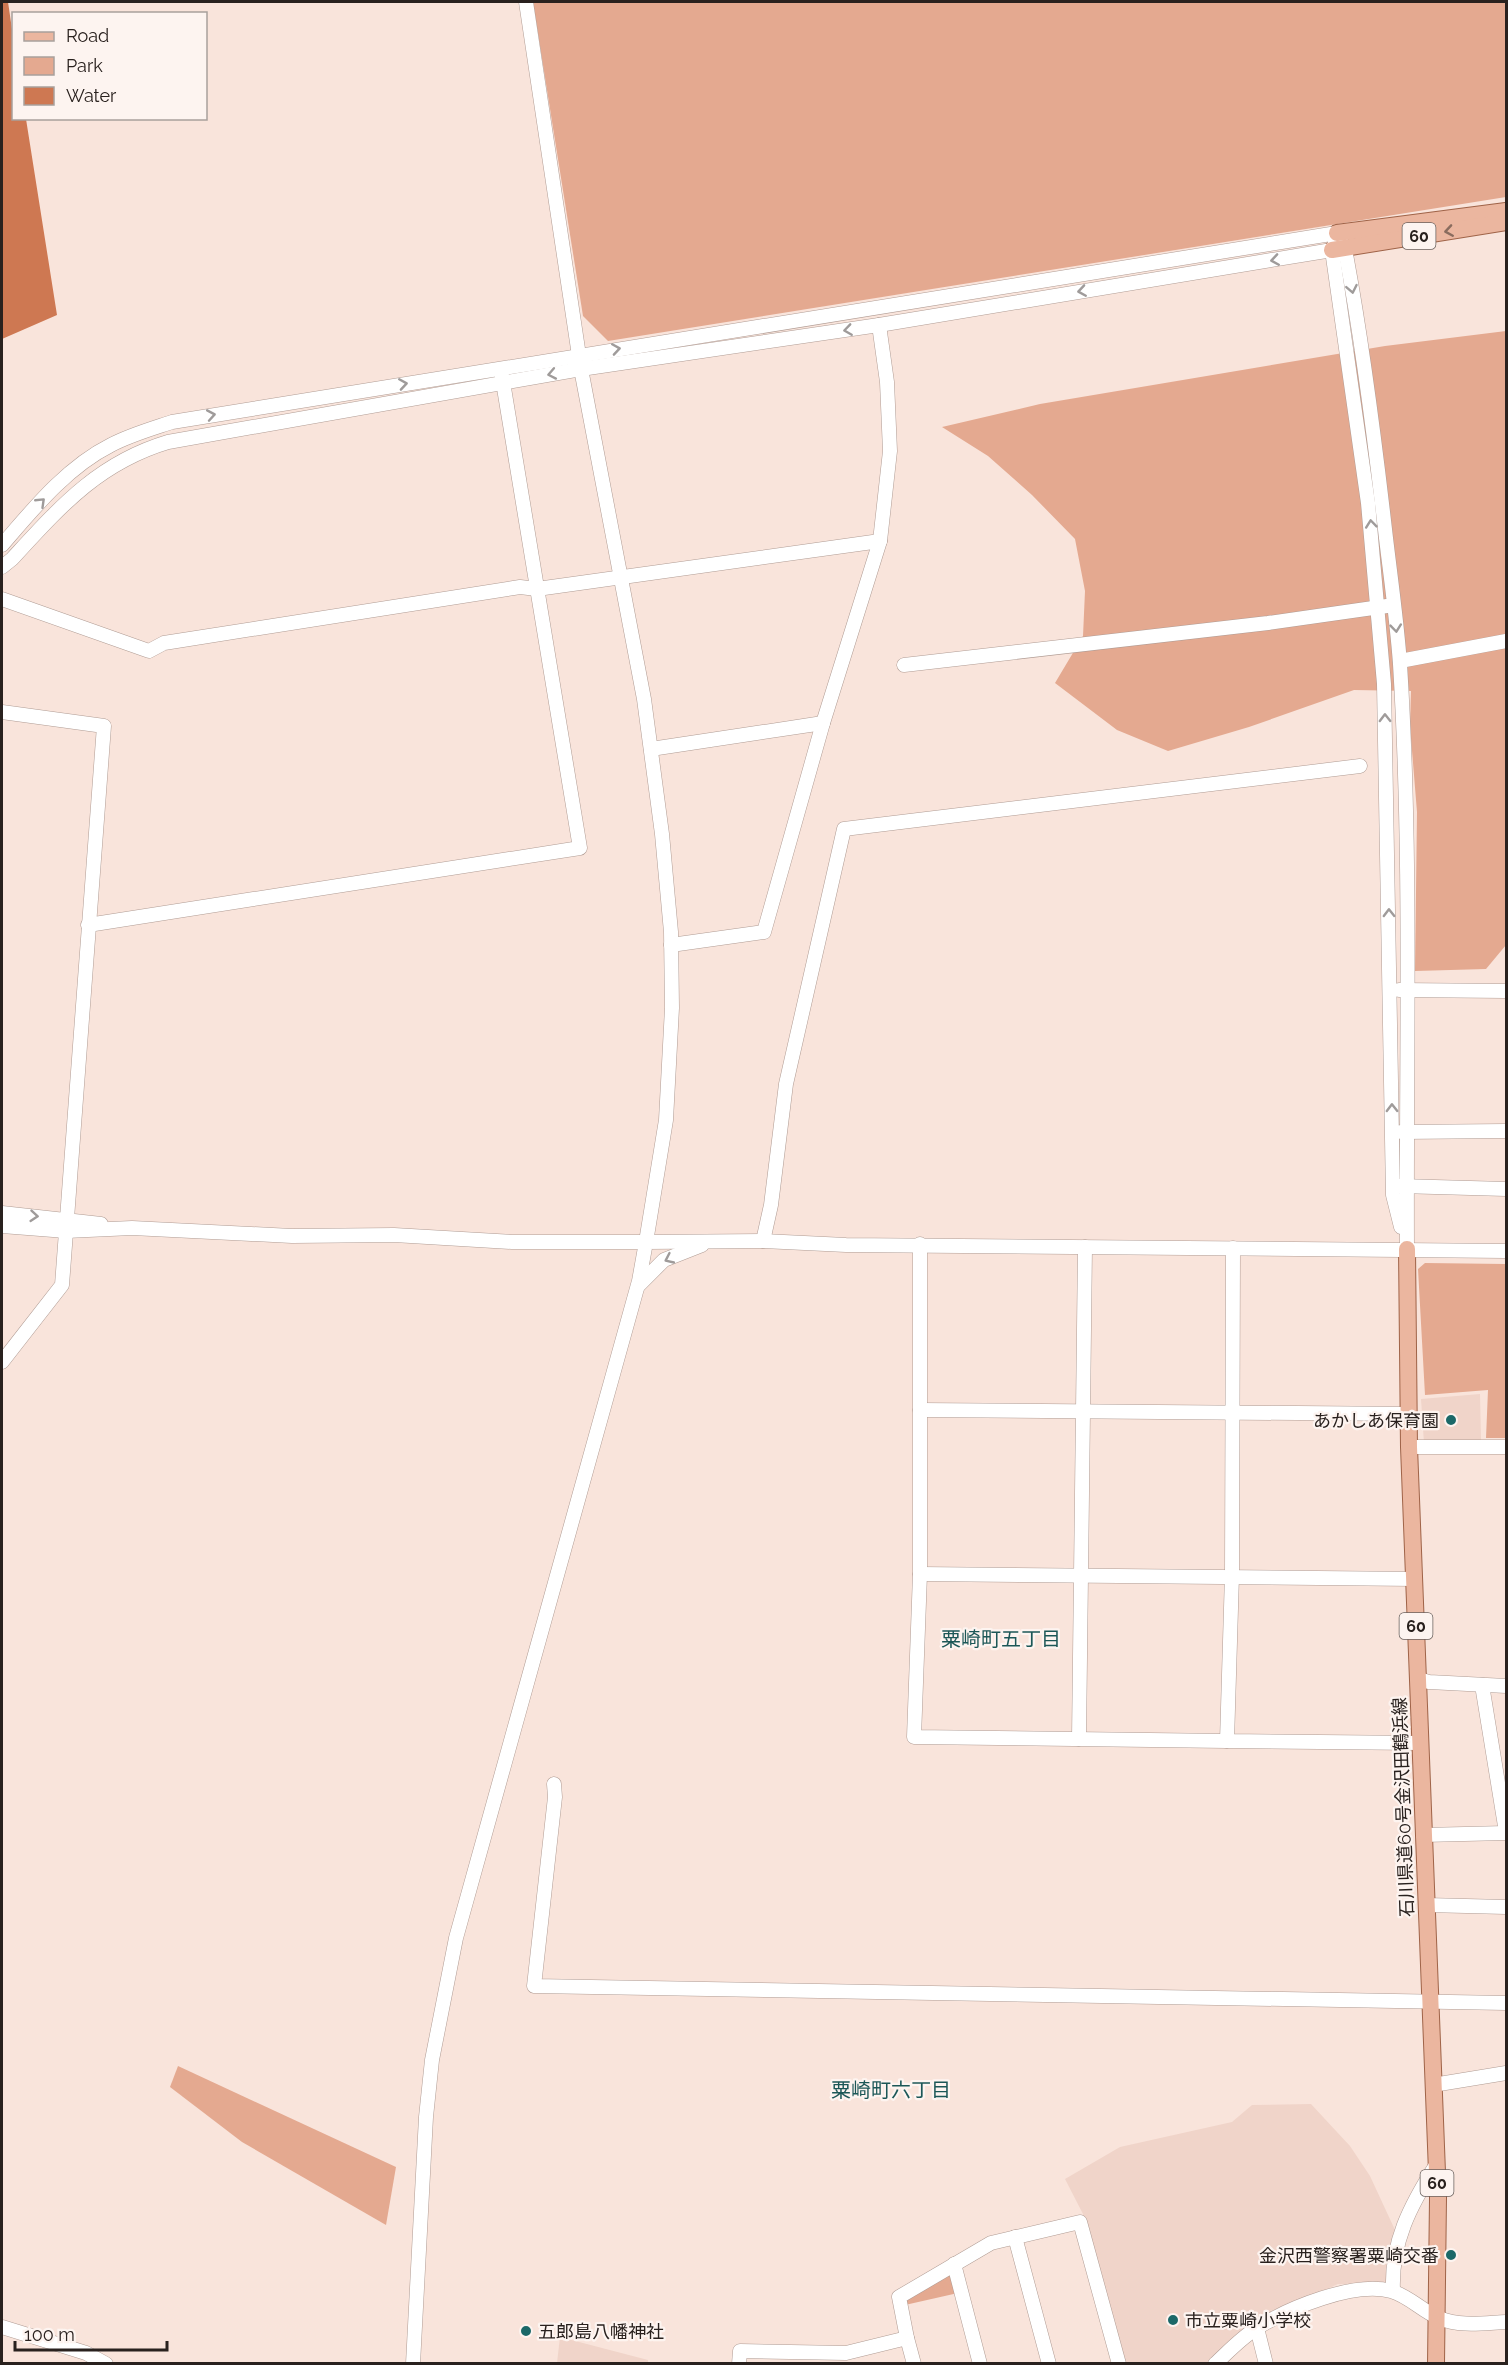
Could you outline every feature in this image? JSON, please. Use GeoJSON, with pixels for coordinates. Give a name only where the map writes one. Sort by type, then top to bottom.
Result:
{"type":"FeatureCollection","features":[{"type":"Feature","properties":{"kind":"main road","name":"60"},"geometry":{"type":"LineString","coordinates":[[1338,244],[1506,211]]}},
{"type":"Feature","properties":{"kind":"main road","name":"60"},"geometry":{"type":"LineString","coordinates":[[1338,244],[1506,222]]}},
{"type":"Feature","properties":{"kind":"main road","name":"石川県道60号金沢田鶴浜線"},"geometry":{"type":"LineString","coordinates":[[1407,1249],[1409,1447],[1436,2165],[1438,2318],[1436,2364]]}},
{"type":"Feature","properties":{"kind":"street"},"geometry":{"type":"LineString","coordinates":[[413,2364],[426,2117],[432,2060],[456,1938],[637,1288],[666,1120],[672,1008],[671,945],[662,834],[651,749],[581,369],[526,2]]}},
{"type":"Feature","properties":{"kind":"street"},"geometry":{"type":"LineString","coordinates":[[2,567],[88,482],[115,463],[140,450],[205,434],[502,377],[579,354],[1338,244]]}},
{"type":"Feature","properties":{"kind":"street"},"geometry":{"type":"LineString","coordinates":[[2,545],[39,503],[85,462],[109,446],[135,434],[210,415],[581,369],[879,325],[1338,244]]}},
{"type":"Feature","properties":{"kind":"street"},"geometry":{"type":"LineString","coordinates":[[1338,244],[1372,409],[1400,662],[1406,794],[1409,1131],[1400,1186]]}},
{"type":"Feature","properties":{"kind":"street"},"geometry":{"type":"LineString","coordinates":[[1338,244],[1379,608],[1384,684],[1393,1132],[1407,1249]]}},
{"type":"Feature","properties":{"kind":"street"},"geometry":{"type":"LineString","coordinates":[[671,945],[764,932],[823,723],[880,541],[890,451],[887,382],[879,325]]}},
{"type":"Feature","properties":{"kind":"street"},"geometry":{"type":"LineString","coordinates":[[88,925],[580,848],[502,377]]}},
{"type":"Feature","properties":{"kind":"street"},"geometry":{"type":"LineString","coordinates":[[2,599],[149,651],[157,645],[176,641],[520,587],[537,589],[620,575],[880,541]]}},
{"type":"Feature","properties":{"kind":"street"},"geometry":{"type":"LineString","coordinates":[[904,665],[1268,624],[1394,605]]}},
{"type":"Feature","properties":{"kind":"street"},"geometry":{"type":"LineString","coordinates":[[1400,662],[1506,641]]}},
{"type":"Feature","properties":{"kind":"street"},"geometry":{"type":"LineString","coordinates":[[2,712],[104,726],[62,1285],[2,1362]]}},
{"type":"Feature","properties":{"kind":"street"},"geometry":{"type":"LineString","coordinates":[[651,749],[823,723]]}},
{"type":"Feature","properties":{"kind":"street"},"geometry":{"type":"LineString","coordinates":[[763,1241],[771,1205],[786,1084],[844,829],[1359,766]]}},
{"type":"Feature","properties":{"kind":"street"},"geometry":{"type":"LineString","coordinates":[[1391,990],[1506,991]]}},
{"type":"Feature","properties":{"kind":"street"},"geometry":{"type":"LineString","coordinates":[[1393,1132],[1506,1131]]}},
{"type":"Feature","properties":{"kind":"street"},"geometry":{"type":"LineString","coordinates":[[1400,1186],[1506,1189]]}},
{"type":"Feature","properties":{"kind":"street"},"geometry":{"type":"LineString","coordinates":[[2,1213],[67,1225]]}},
{"type":"Feature","properties":{"kind":"street"},"geometry":{"type":"LineString","coordinates":[[2,1226],[67,1225],[292,1236],[394,1235],[512,1242],[763,1241],[1506,1251]]}},
{"type":"Feature","properties":{"kind":"street"},"geometry":{"type":"LineString","coordinates":[[637,1288],[664,1260],[710,1242]]}},
{"type":"Feature","properties":{"kind":"street"},"geometry":{"type":"LineString","coordinates":[[920,1244],[920,1574],[914,1737],[1420,1743]]}},
{"type":"Feature","properties":{"kind":"street"},"geometry":{"type":"LineString","coordinates":[[1079,1739],[1085,1247]]}},
{"type":"Feature","properties":{"kind":"street"},"geometry":{"type":"LineString","coordinates":[[1227,1741],[1232,1575],[1233,1248]]}},
{"type":"Feature","properties":{"kind":"street"},"geometry":{"type":"LineString","coordinates":[[920,1410],[1409,1414]]}},
{"type":"Feature","properties":{"kind":"street"},"geometry":{"type":"LineString","coordinates":[[1409,1447],[1506,1447]]}},
{"type":"Feature","properties":{"kind":"street"},"geometry":{"type":"LineString","coordinates":[[920,1574],[1232,1575],[1415,1579]]}},
{"type":"Feature","properties":{"kind":"street"},"geometry":{"type":"LineString","coordinates":[[1418,1679],[1429,1682],[1506,1686]]}},
{"type":"Feature","properties":{"kind":"street"},"geometry":{"type":"LineString","coordinates":[[1423,1835],[1506,1833],[1482,1685]]}},
{"type":"Feature","properties":{"kind":"street"},"geometry":{"type":"LineString","coordinates":[[554,1784],[555,1801],[534,1986],[1429,2004],[1506,2003]]}},
{"type":"Feature","properties":{"kind":"street"},"geometry":{"type":"LineString","coordinates":[[1426,1905],[1506,1907]]}},
{"type":"Feature","properties":{"kind":"street"},"geometry":{"type":"LineString","coordinates":[[1433,2085],[1506,2073]]}},
{"type":"Feature","properties":{"kind":"street"},"geometry":{"type":"LineString","coordinates":[[1393,2291],[1392,2264],[1396,2245],[1422,2187],[1436,2165]]}},
{"type":"Feature","properties":{"kind":"street"},"geometry":{"type":"LineString","coordinates":[[914,2364],[899,2297],[991,2243],[1080,2222],[1119,2364]]}},
{"type":"Feature","properties":{"kind":"street"},"geometry":{"type":"LineString","coordinates":[[1015,2237],[1049,2364]]}},
{"type":"Feature","properties":{"kind":"street"},"geometry":{"type":"LineString","coordinates":[[954,2264],[980,2364]]}},
{"type":"Feature","properties":{"kind":"street"},"geometry":{"type":"LineString","coordinates":[[1215,2364],[1257,2328],[1331,2294],[1375,2288],[1393,2291],[1438,2318],[1464,2325],[1506,2322]]}},
{"type":"Feature","properties":{"kind":"street"},"geometry":{"type":"LineString","coordinates":[[2,2327],[86,2353],[106,2364]]}},
{"type":"Feature","properties":{"kind":"street"},"geometry":{"type":"LineString","coordinates":[[1257,2328],[1266,2364]]}},
{"type":"Feature","properties":{"kind":"street"},"geometry":{"type":"LineString","coordinates":[[740,2364],[740,2352],[846,2353],[908,2338]]}},
{"type":"Feature","properties":{"kind":"shaded area","name":"あかしあ保育園"},"geometry":{"type":"Polygon","coordinates":[[[1480,1394],[1481,1440],[1424,1443],[1421,1399],[1480,1394]]]}},
{"type":"Feature","properties":{"kind":"shaded area"},"geometry":{"type":"Polygon","coordinates":[[[1311,2104],[1350,2146],[1370,2176],[1395,2230],[1386,2262],[1386,2284],[1338,2284],[1260,2320],[1208,2363],[1122,2363],[1083,2214],[1065,2179],[1120,2147],[1232,2122],[1252,2105],[1311,2104]]]}},
{"type":"Feature","properties":{"kind":"shaded area"},"geometry":{"type":"Polygon","coordinates":[[[560,2337],[648,2360],[648,2363],[557,2363],[560,2337]]]}},
{"type":"Feature","properties":{"kind":"green space"},"geometry":{"type":"Polygon","coordinates":[[[533,2],[1506,2],[1506,197],[608,341],[583,316],[533,2]]]}},
{"type":"Feature","properties":{"kind":"green space"},"geometry":{"type":"Polygon","coordinates":[[[1506,331],[1506,945],[1486,969],[1415,971],[1417,812],[1410,726],[1411,691],[1354,690],[1249,727],[1168,751],[1117,730],[1055,683],[1083,636],[1085,591],[1075,539],[1032,495],[988,456],[942,427],[1040,404],[1385,346],[1506,331]]]}},
{"type":"Feature","properties":{"kind":"green space"},"geometry":{"type":"Polygon","coordinates":[[[1425,1263],[1506,1264],[1506,1438],[1486,1438],[1488,1390],[1425,1395],[1418,1269],[1425,1263]]]}},
{"type":"Feature","properties":{"kind":"green space"},"geometry":{"type":"Polygon","coordinates":[[[178,2066],[396,2167],[386,2225],[242,2142],[170,2087],[178,2066]]]}},
{"type":"Feature","properties":{"kind":"green space"},"geometry":{"type":"Polygon","coordinates":[[[947,2274],[953,2275],[958,2293],[905,2305],[906,2297],[947,2274]]]}},
{"type":"Feature","properties":{"kind":"water"},"geometry":{"type":"Polygon","coordinates":[[[2,2],[8,2],[12,29],[12,120],[26,120],[57,315],[2,339],[2,2]]]}},
{"type":"Feature","properties":{"kind":"place","name":"あかしあ保育園"},"geometry":{"type":"Point","coordinates":[1451,1420]}},
{"type":"Feature","properties":{"kind":"place","name":"金沢西警察署粟崎交番"},"geometry":{"type":"Point","coordinates":[1451,2255]}},
{"type":"Feature","properties":{"kind":"place","name":"市立粟崎小学校"},"geometry":{"type":"Point","coordinates":[1173,2320]}},
{"type":"Feature","properties":{"kind":"place","name":"五郎島八幡神社"},"geometry":{"type":"Point","coordinates":[526,2331]}},
{"type":"Feature","properties":{"kind":"district","name":"粟崎町五丁目"},"geometry":{"type":"Point","coordinates":[1001,1639]}},
{"type":"Feature","properties":{"kind":"district","name":"粟崎町六丁目"},"geometry":{"type":"Point","coordinates":[891,2090]}}]}
